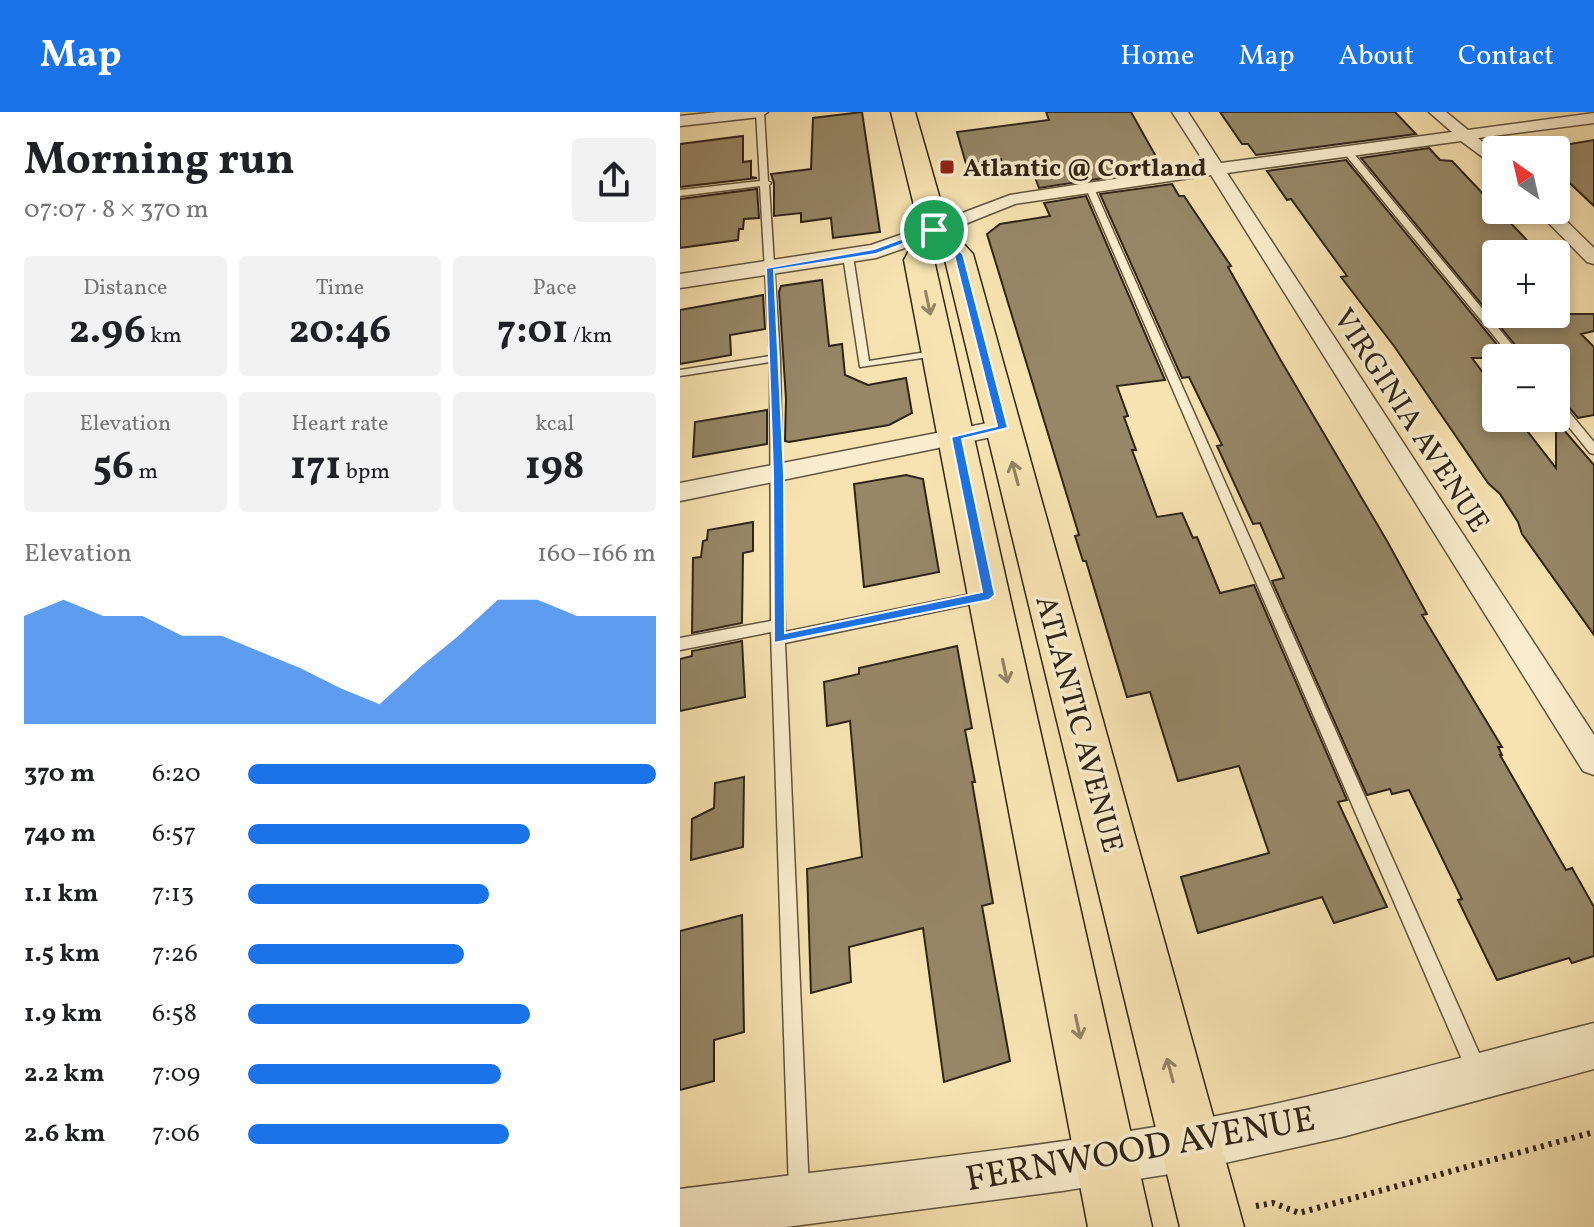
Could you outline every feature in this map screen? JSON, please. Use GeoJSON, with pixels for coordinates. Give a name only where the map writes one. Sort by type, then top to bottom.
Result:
{"type":"FeatureCollection","features":[{"type":"Feature","properties":{"kind":"main road","name":"ATLANTIC AVENUE"},"geometry":{"type":"LineString","coordinates":[[903,112],[934,230],[958,254],[979,432],[989,595],[1120,1227]]}},
{"type":"Feature","properties":{"kind":"main road","name":"ATLANTIC AVENUE"},"geometry":{"type":"LineString","coordinates":[[934,230],[919,260],[939,353],[979,432],[1191,1146],[1212,1227]]}},
{"type":"Feature","properties":{"kind":"street"},"geometry":{"type":"LineString","coordinates":[[680,121],[760,112]]}},
{"type":"Feature","properties":{"kind":"street","name":"VIRGINIA AVENUE"},"geometry":{"type":"LineString","coordinates":[[1180,112],[1594,761]]}},
{"type":"Feature","properties":{"kind":"street"},"geometry":{"type":"LineString","coordinates":[[1437,112],[1482,149]]}},
{"type":"Feature","properties":{"kind":"street"},"geometry":{"type":"LineString","coordinates":[[680,281],[848,256],[902,244],[1010,200],[1089,186],[1594,118]]}},
{"type":"Feature","properties":{"kind":"street"},"geometry":{"type":"LineString","coordinates":[[1559,224],[1594,258]]}},
{"type":"Feature","properties":{"kind":"street"},"geometry":{"type":"LineString","coordinates":[[680,492],[979,432]]}},
{"type":"Feature","properties":{"kind":"street","name":"FERNWOOD AVENUE"},"geometry":{"type":"LineString","coordinates":[[680,1215],[1191,1146],[1251,1134],[1594,1046]]}},
{"type":"Feature","properties":{"kind":"lane"},"geometry":{"type":"LineString","coordinates":[[760,112],[767,183],[775,358],[778,632],[800,1199]]}},
{"type":"Feature","properties":{"kind":"lane"},"geometry":{"type":"LineString","coordinates":[[1347,151],[1506,344]]}},
{"type":"Feature","properties":{"kind":"lane"},"geometry":{"type":"LineString","coordinates":[[680,193],[767,183]]}},
{"type":"Feature","properties":{"kind":"lane"},"geometry":{"type":"LineString","coordinates":[[1089,186],[1479,1075]]}},
{"type":"Feature","properties":{"kind":"lane"},"geometry":{"type":"LineString","coordinates":[[848,256],[864,365],[939,353]]}},
{"type":"Feature","properties":{"kind":"lane"},"geometry":{"type":"LineString","coordinates":[[680,373],[775,358]]}},
{"type":"Feature","properties":{"kind":"lane"},"geometry":{"type":"LineString","coordinates":[[1570,421],[1594,450]]}},
{"type":"Feature","properties":{"kind":"lane"},"geometry":{"type":"LineString","coordinates":[[680,644],[778,632],[989,595]]}},
{"type":"Feature","properties":{"kind":"path"},"geometry":{"type":"LineString","coordinates":[[1273,1203],[1299,1213],[1594,1132]]}},
{"type":"Feature","properties":{"kind":"building"},"geometry":{"type":"Polygon","coordinates":[[[862,112],[880,232],[833,238],[831,218],[801,222],[801,213],[774,216],[771,174],[811,169],[813,118],[862,112]]]}},
{"type":"Feature","properties":{"kind":"building"},"geometry":{"type":"Polygon","coordinates":[[[1046,112],[1131,112],[1163,169],[1039,188],[1030,164],[1004,168],[1001,159],[966,164],[957,132],[1049,120],[1046,112]]]}},
{"type":"Feature","properties":{"kind":"building"},"geometry":{"type":"Polygon","coordinates":[[[1220,112],[1395,112],[1416,134],[1256,155],[1248,144],[1242,144],[1220,112]]]}},
{"type":"Feature","properties":{"kind":"building"},"geometry":{"type":"Polygon","coordinates":[[[743,136],[743,162],[751,161],[751,177],[757,178],[680,187],[680,144],[743,136]]]}},
{"type":"Feature","properties":{"kind":"building"},"geometry":{"type":"Polygon","coordinates":[[[1594,140],[1594,206],[1570,183],[1570,144],[1594,140]]]}},
{"type":"Feature","properties":{"kind":"building"},"geometry":{"type":"Polygon","coordinates":[[[1429,148],[1440,160],[1452,161],[1482,193],[1482,224],[1512,224],[1527,240],[1482,240],[1482,305],[1361,158],[1429,148]]]}},
{"type":"Feature","properties":{"kind":"building"},"geometry":{"type":"Polygon","coordinates":[[[1346,160],[1497,344],[1482,344],[1482,358],[1472,358],[1482,371],[1482,432],[1528,432],[1556,468],[1556,432],[1566,432],[1594,465],[1594,635],[1522,534],[1500,494],[1488,483],[1394,346],[1341,277],[1347,276],[1267,171],[1346,160]]]}},
{"type":"Feature","properties":{"kind":"building"},"geometry":{"type":"Polygon","coordinates":[[[1172,184],[1179,196],[1184,196],[1231,266],[1228,267],[1427,614],[1422,615],[1502,747],[1498,747],[1500,755],[1566,870],[1572,868],[1594,907],[1594,956],[1572,963],[1569,958],[1497,980],[1409,790],[1392,794],[1390,789],[1367,795],[1272,581],[1284,578],[1260,523],[1253,524],[1217,446],[1222,445],[1189,377],[1182,378],[1100,194],[1172,184]]]}},
{"type":"Feature","properties":{"kind":"building"},"geometry":{"type":"Polygon","coordinates":[[[757,189],[759,218],[744,219],[738,240],[680,248],[680,199],[757,189]]]}},
{"type":"Feature","properties":{"kind":"building"},"geometry":{"type":"Polygon","coordinates":[[[1086,196],[1165,380],[1117,386],[1136,450],[1132,450],[1157,517],[1182,513],[1193,538],[1197,537],[1220,593],[1254,585],[1347,800],[1338,802],[1387,907],[1334,923],[1322,897],[1198,933],[1181,877],[1269,853],[1239,766],[1178,781],[1150,692],[1127,697],[1086,561],[1083,561],[1075,536],[1079,535],[987,234],[1000,224],[1050,216],[1044,203],[1086,196]]]}},
{"type":"Feature","properties":{"kind":"building"},"geometry":{"type":"Polygon","coordinates":[[[822,280],[829,346],[842,344],[845,375],[868,385],[906,378],[912,413],[889,425],[789,442],[785,441],[786,399],[779,292],[781,286],[822,280]]]}},
{"type":"Feature","properties":{"kind":"building"},"geometry":{"type":"Polygon","coordinates":[[[763,295],[765,329],[730,335],[731,355],[680,364],[680,310],[763,295]]]}},
{"type":"Feature","properties":{"kind":"building"},"geometry":{"type":"Polygon","coordinates":[[[1570,314],[1594,314],[1594,331],[1581,334],[1594,347],[1594,415],[1578,418],[1570,408],[1570,344],[1514,344],[1501,328],[1570,328],[1570,314]]]}},
{"type":"Feature","properties":{"kind":"building"},"geometry":{"type":"Polygon","coordinates":[[[767,410],[767,444],[693,457],[695,422],[767,410]]]}},
{"type":"Feature","properties":{"kind":"building"},"geometry":{"type":"Polygon","coordinates":[[[906,475],[923,479],[939,572],[864,587],[854,484],[906,475]]]}},
{"type":"Feature","properties":{"kind":"building"},"geometry":{"type":"Polygon","coordinates":[[[753,522],[753,551],[743,553],[742,623],[692,633],[693,558],[701,557],[708,530],[753,522]]]}},
{"type":"Feature","properties":{"kind":"building"},"geometry":{"type":"Polygon","coordinates":[[[742,641],[745,697],[680,711],[680,659],[692,656],[692,651],[742,641]]]}},
{"type":"Feature","properties":{"kind":"building"},"geometry":{"type":"Polygon","coordinates":[[[957,646],[972,728],[965,730],[975,782],[972,782],[993,903],[982,906],[1010,1061],[944,1082],[923,928],[849,947],[851,982],[811,993],[807,869],[862,857],[850,721],[827,726],[824,682],[859,674],[859,668],[957,646]]]}},
{"type":"Feature","properties":{"kind":"building"},"geometry":{"type":"Polygon","coordinates":[[[744,777],[743,847],[691,860],[692,819],[714,808],[715,783],[744,777]]]}},
{"type":"Feature","properties":{"kind":"building"},"geometry":{"type":"Polygon","coordinates":[[[742,915],[744,1032],[714,1040],[714,1081],[680,1090],[680,931],[742,915]]]}},
{"type":"Feature","properties":{"kind":"place","name":"Atlantic @ Cortland"},"geometry":{"type":"Point","coordinates":[947,167]}},
{"type":"Feature","properties":{"kind":"route"},"geometry":{"type":"LineString","coordinates":[[934,230],[958,254],[1003,428],[956,437],[989,595],[778,639],[778,474],[770,268],[876,251],[934,230]]}}]}
